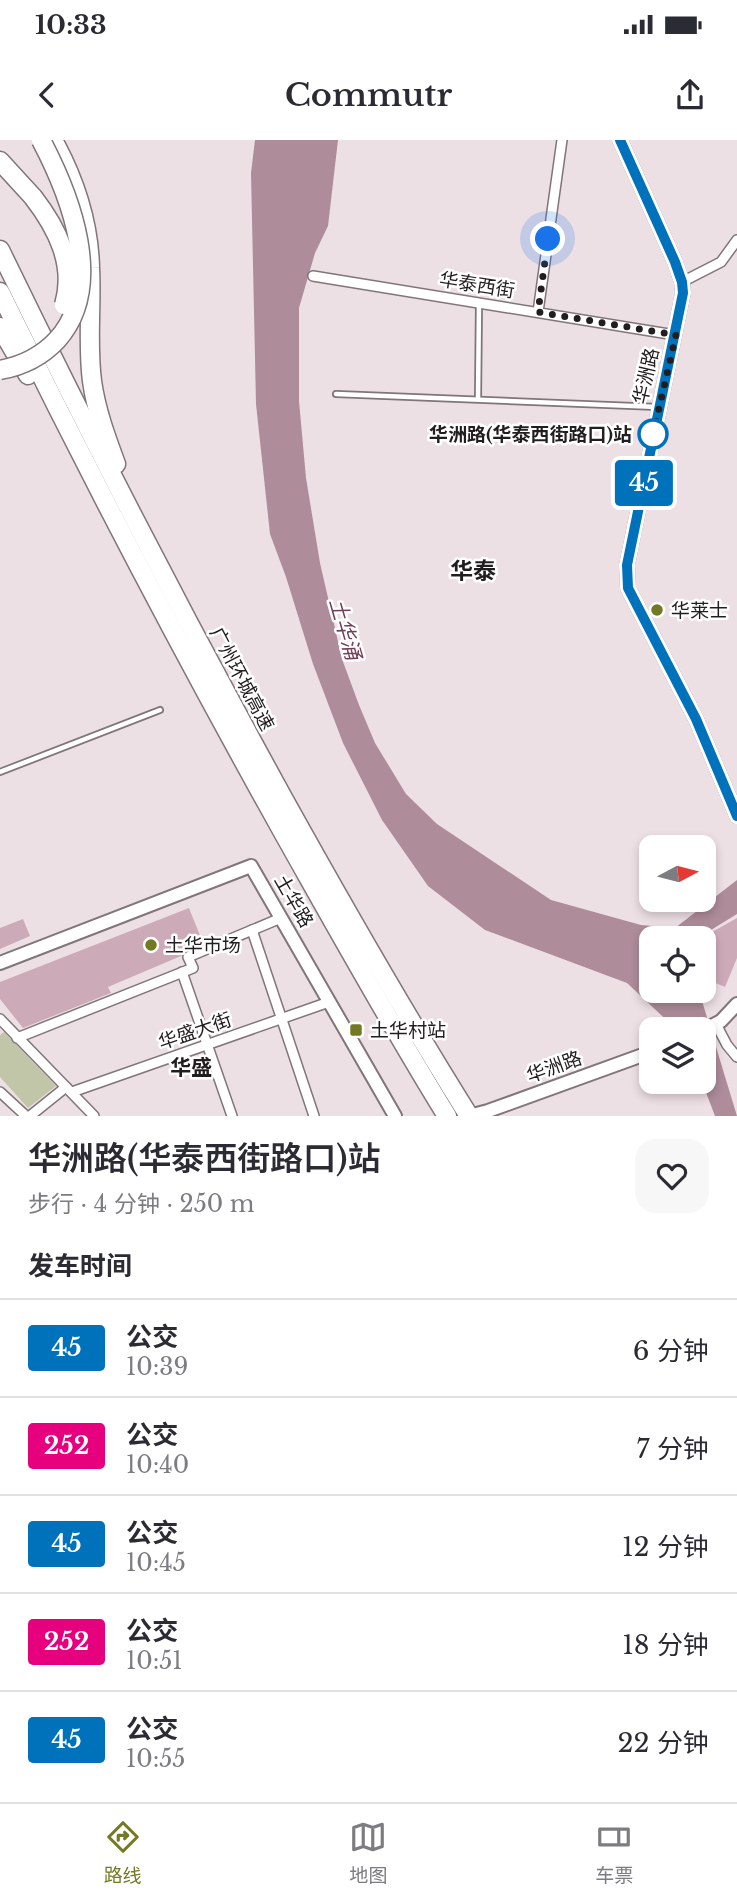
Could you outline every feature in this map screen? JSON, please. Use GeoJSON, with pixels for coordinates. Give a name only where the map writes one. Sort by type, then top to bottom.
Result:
{"type":"FeatureCollection","features":[{"type":"Feature","properties":{"kind":"highway"},"geometry":{"type":"LineString","coordinates":[[0,370],[26,362],[54,343],[69,322],[78,298],[80,271],[73,218],[63,184],[41,140]]}},
{"type":"Feature","properties":{"kind":"highway"},"geometry":{"type":"LineString","coordinates":[[53,140],[72,178],[87,234],[90,268],[89,342],[94,399],[125,489],[178,605]]}},
{"type":"Feature","properties":{"kind":"highway"},"geometry":{"type":"LineString","coordinates":[[0,161],[51,221],[63,247],[68,275],[66,298],[58,319],[37,342],[25,350],[0,358]]}},
{"type":"Feature","properties":{"kind":"highway","name":"广州环城高速"},"geometry":{"type":"LineString","coordinates":[[0,250],[178,605],[439,1086],[447,1116]]}},
{"type":"Feature","properties":{"kind":"highway","name":"广州环城高速"},"geometry":{"type":"LineString","coordinates":[[0,292],[165,619],[350,952],[439,1086],[469,1116]]}},
{"type":"Feature","properties":{"kind":"highway"},"geometry":{"type":"LineString","coordinates":[[0,327],[165,619]]}},
{"type":"Feature","properties":{"kind":"main road","name":"华洲路"},"geometry":{"type":"LineString","coordinates":[[620,140],[682,282],[682,304],[676,335],[627,565],[628,588],[696,719],[737,816]]}},
{"type":"Feature","properties":{"kind":"main road","name":"土华路"},"geometry":{"type":"LineString","coordinates":[[0,963],[251,866],[395,1116]]}},
{"type":"Feature","properties":{"kind":"main road"},"geometry":{"type":"LineString","coordinates":[[716,1023],[737,1004]]}},
{"type":"Feature","properties":{"kind":"main road","name":"华洲路"},"geometry":{"type":"LineString","coordinates":[[469,1116],[639,1056]]}},
{"type":"Feature","properties":{"kind":"street"},"geometry":{"type":"LineString","coordinates":[[538,312],[562,140]]}},
{"type":"Feature","properties":{"kind":"street"},"geometry":{"type":"LineString","coordinates":[[682,282],[721,262],[737,240]]}},
{"type":"Feature","properties":{"kind":"street","name":"华泰西街"},"geometry":{"type":"LineString","coordinates":[[313,276],[676,335]]}},
{"type":"Feature","properties":{"kind":"street"},"geometry":{"type":"LineString","coordinates":[[17,1038],[193,968],[188,957],[281,918]]}},
{"type":"Feature","properties":{"kind":"street"},"geometry":{"type":"LineString","coordinates":[[252,930],[314,1116]]}},
{"type":"Feature","properties":{"kind":"street"},"geometry":{"type":"LineString","coordinates":[[182,972],[232,1116]]}},
{"type":"Feature","properties":{"kind":"street","name":"华盛大街"},"geometry":{"type":"LineString","coordinates":[[28,1116],[69,1090],[329,1002]]}},
{"type":"Feature","properties":{"kind":"street"},"geometry":{"type":"LineString","coordinates":[[0,1019],[94,1116]]}},
{"type":"Feature","properties":{"kind":"street"},"geometry":{"type":"LineString","coordinates":[[716,1033],[737,1057]]}},
{"type":"Feature","properties":{"kind":"street"},"geometry":{"type":"LineString","coordinates":[[0,1093],[28,1116]]}},
{"type":"Feature","properties":{"kind":"lane"},"geometry":{"type":"LineString","coordinates":[[478,399],[479,303]]}},
{"type":"Feature","properties":{"kind":"lane"},"geometry":{"type":"LineString","coordinates":[[336,394],[659,407]]}},
{"type":"Feature","properties":{"kind":"lane"},"geometry":{"type":"LineString","coordinates":[[0,772],[160,710]]}},
{"type":"Feature","properties":{"kind":"green space"},"geometry":{"type":"Polygon","coordinates":[[[4,1032],[56,1086],[28,1108],[0,1077],[0,1035],[4,1032]]]}},
{"type":"Feature","properties":{"kind":"shaded area"},"geometry":{"type":"Polygon","coordinates":[[[255,140],[338,140],[328,226],[315,253],[299,308],[299,401],[306,478],[320,563],[342,659],[375,743],[406,794],[437,824],[551,900],[652,926],[639,926],[639,994],[627,983],[485,930],[428,886],[382,820],[343,743],[313,664],[270,534],[256,404],[251,173],[255,140]]]}},
{"type":"Feature","properties":{"kind":"shaded area"},"geometry":{"type":"Polygon","coordinates":[[[737,880],[737,914],[716,927],[678,926],[696,912],[716,912],[716,896],[737,880]]]}},
{"type":"Feature","properties":{"kind":"shaded area"},"geometry":{"type":"Polygon","coordinates":[[[648,1003],[703,1003],[707,1017],[663,1017],[648,1003]]]}},
{"type":"Feature","properties":{"kind":"shaded area"},"geometry":{"type":"Polygon","coordinates":[[[716,1047],[737,1116],[715,1116],[707,1094],[716,1094],[716,1047]]]}},
{"type":"Feature","properties":{"kind":"building"},"geometry":{"type":"Polygon","coordinates":[[[189,908],[203,943],[185,951],[181,956],[108,987],[111,993],[23,1028],[0,999],[0,982],[189,908]]]}},
{"type":"Feature","properties":{"kind":"building"},"geometry":{"type":"Polygon","coordinates":[[[737,918],[737,958],[725,987],[716,983],[716,930],[737,918]]]}},
{"type":"Feature","properties":{"kind":"building"},"geometry":{"type":"Polygon","coordinates":[[[23,919],[30,936],[0,949],[0,928],[23,919]]]}},
{"type":"Feature","properties":{"kind":"bus line","name":"45"},"geometry":{"type":"LineString","coordinates":[[620,140],[675,262],[683,293],[627,565],[628,588],[696,719],[737,816]]}},
{"type":"Feature","properties":{"kind":"place","name":"华洲路(华泰西街路口)站"},"geometry":{"type":"Point","coordinates":[653,434]}},
{"type":"Feature","properties":{"kind":"place","name":"华莱士"},"geometry":{"type":"Point","coordinates":[657,610]}},
{"type":"Feature","properties":{"kind":"place","name":"土华市场"},"geometry":{"type":"Point","coordinates":[151,945]}},
{"type":"Feature","properties":{"kind":"place","name":"土华村站"},"geometry":{"type":"Point","coordinates":[356,1030]}},
{"type":"Feature","properties":{"kind":"district","name":"华泰"},"geometry":{"type":"Point","coordinates":[473,571]}},
{"type":"Feature","properties":{"kind":"district","name":"华盛"},"geometry":{"type":"Point","coordinates":[191,1068]}},
{"type":"Feature","properties":{"kind":"route"},"geometry":{"type":"LineString","coordinates":[[548,239],[538,312],[676,335],[653,434]]}},
{"type":"Feature","properties":{"kind":"water label","name":"土华涌"},"geometry":{"type":"Point","coordinates":[345,629]}}]}
